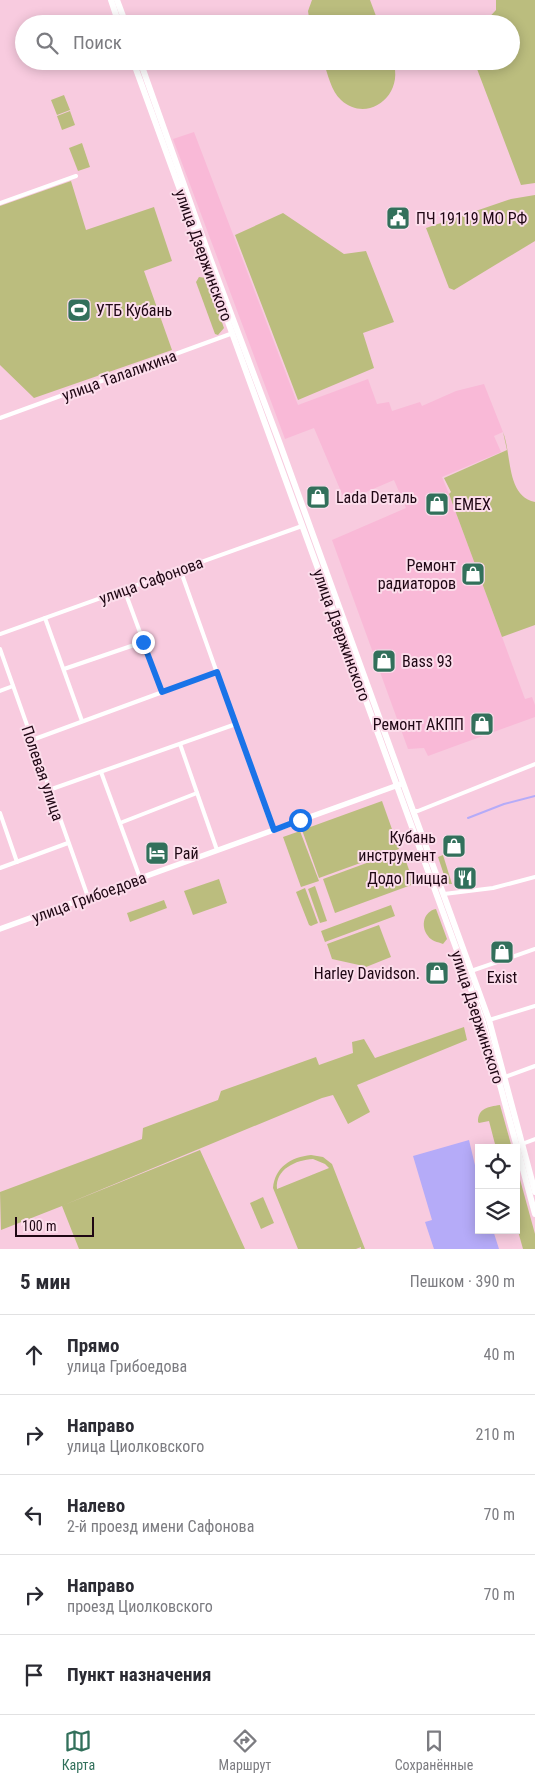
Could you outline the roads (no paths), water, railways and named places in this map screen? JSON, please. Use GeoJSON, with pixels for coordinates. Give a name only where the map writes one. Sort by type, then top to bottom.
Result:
{"type":"FeatureCollection","features":[{"type":"Feature","properties":{"kind":"main road"},"geometry":{"type":"LineString","coordinates":[[111,0],[117,15]]}},
{"type":"Feature","properties":{"kind":"main road"},"geometry":{"type":"LineString","coordinates":[[117,0],[123,15]]}},
{"type":"Feature","properties":{"kind":"main road","name":"улица Дзержинского"},"geometry":{"type":"LineString","coordinates":[[136,70],[235,332],[486,1021]]}},
{"type":"Feature","properties":{"kind":"main road","name":"улица Дзержинского"},"geometry":{"type":"LineString","coordinates":[[143,70],[302,526],[400,784],[413,811],[471,971],[535,1192]]}},
{"type":"Feature","properties":{"kind":"main road","name":"улица Дзержинского"},"geometry":{"type":"LineString","coordinates":[[502,1076],[501,1085],[535,1214]]}},
{"type":"Feature","properties":{"kind":"street"},"geometry":{"type":"LineString","coordinates":[[0,203],[76,176]]}},
{"type":"Feature","properties":{"kind":"street","name":"улица Талалихина"},"geometry":{"type":"LineString","coordinates":[[0,418],[235,332]]}},
{"type":"Feature","properties":{"kind":"street","name":"улица Сафонова"},"geometry":{"type":"LineString","coordinates":[[0,634],[302,526]]}},
{"type":"Feature","properties":{"kind":"street"},"geometry":{"type":"LineString","coordinates":[[180,569],[274,830]]}},
{"type":"Feature","properties":{"kind":"street"},"geometry":{"type":"LineString","coordinates":[[124,589],[162,692]]}},
{"type":"Feature","properties":{"kind":"street"},"geometry":{"type":"LineString","coordinates":[[45,618],[82,721]]}},
{"type":"Feature","properties":{"kind":"street"},"geometry":{"type":"LineString","coordinates":[[64,669],[143,642]]}},
{"type":"Feature","properties":{"kind":"street","name":"Полевая улица"},"geometry":{"type":"LineString","coordinates":[[0,649],[88,897]]}},
{"type":"Feature","properties":{"kind":"street"},"geometry":{"type":"LineString","coordinates":[[32,740],[217,672]]}},
{"type":"Feature","properties":{"kind":"street"},"geometry":{"type":"LineString","coordinates":[[0,691],[13,686]]}},
{"type":"Feature","properties":{"kind":"street"},"geometry":{"type":"LineString","coordinates":[[49,790],[236,724]]}},
{"type":"Feature","properties":{"kind":"street"},"geometry":{"type":"LineString","coordinates":[[180,744],[217,850]]}},
{"type":"Feature","properties":{"kind":"street"},"geometry":{"type":"LineString","coordinates":[[413,811],[418,811],[535,764]]}},
{"type":"Feature","properties":{"kind":"street"},"geometry":{"type":"LineString","coordinates":[[101,772],[140,878]]}},
{"type":"Feature","properties":{"kind":"street","name":"улица Грибоедова"},"geometry":{"type":"LineString","coordinates":[[0,929],[400,784]]}},
{"type":"Feature","properties":{"kind":"street"},"geometry":{"type":"LineString","coordinates":[[120,823],[197,793]]}},
{"type":"Feature","properties":{"kind":"street"},"geometry":{"type":"LineString","coordinates":[[0,813],[17,862]]}},
{"type":"Feature","properties":{"kind":"street"},"geometry":{"type":"LineString","coordinates":[[0,868],[68,843]]}},
{"type":"Feature","properties":{"kind":"street"},"geometry":{"type":"LineString","coordinates":[[444,894],[493,888],[535,877]]}},
{"type":"Feature","properties":{"kind":"street"},"geometry":{"type":"LineString","coordinates":[[471,971],[535,949]]}},
{"type":"Feature","properties":{"kind":"street"},"geometry":{"type":"LineString","coordinates":[[486,1021],[535,1006]]}},
{"type":"Feature","properties":{"kind":"street"},"geometry":{"type":"LineString","coordinates":[[502,1076],[535,1066]]}},
{"type":"Feature","properties":{"kind":"street"},"geometry":{"type":"LineString","coordinates":[[522,1144],[535,1139]]}},
{"type":"Feature","properties":{"kind":"waterway"},"geometry":{"type":"LineString","coordinates":[[468,818],[504,804],[535,796]]}},
{"type":"Feature","properties":{"kind":"place","name":"ПЧ 19119 МО РФ"},"geometry":{"type":"Point","coordinates":[398,218]}},
{"type":"Feature","properties":{"kind":"place","name":"УТБ Кубань"},"geometry":{"type":"Point","coordinates":[79,310]}},
{"type":"Feature","properties":{"kind":"place","name":"Lada Dеталь"},"geometry":{"type":"Point","coordinates":[318,497]}},
{"type":"Feature","properties":{"kind":"place","name":"EMEX"},"geometry":{"type":"Point","coordinates":[437,504]}},
{"type":"Feature","properties":{"kind":"place","name":"Ремонт радиаторов"},"geometry":{"type":"Point","coordinates":[473,574]}},
{"type":"Feature","properties":{"kind":"place","name":"Bass 93"},"geometry":{"type":"Point","coordinates":[384,661]}},
{"type":"Feature","properties":{"kind":"place","name":"Ремонт АКПП"},"geometry":{"type":"Point","coordinates":[482,724]}},
{"type":"Feature","properties":{"kind":"place","name":"Кубань инструмент"},"geometry":{"type":"Point","coordinates":[454,846]}},
{"type":"Feature","properties":{"kind":"place","name":"Рай"},"geometry":{"type":"Point","coordinates":[157,853]}},
{"type":"Feature","properties":{"kind":"place","name":"Додо Пицца"},"geometry":{"type":"Point","coordinates":[465,878]}},
{"type":"Feature","properties":{"kind":"place","name":"Exist"},"geometry":{"type":"Point","coordinates":[502,952]}},
{"type":"Feature","properties":{"kind":"place","name":"Harley Davidson."},"geometry":{"type":"Point","coordinates":[437,973]}}]}
